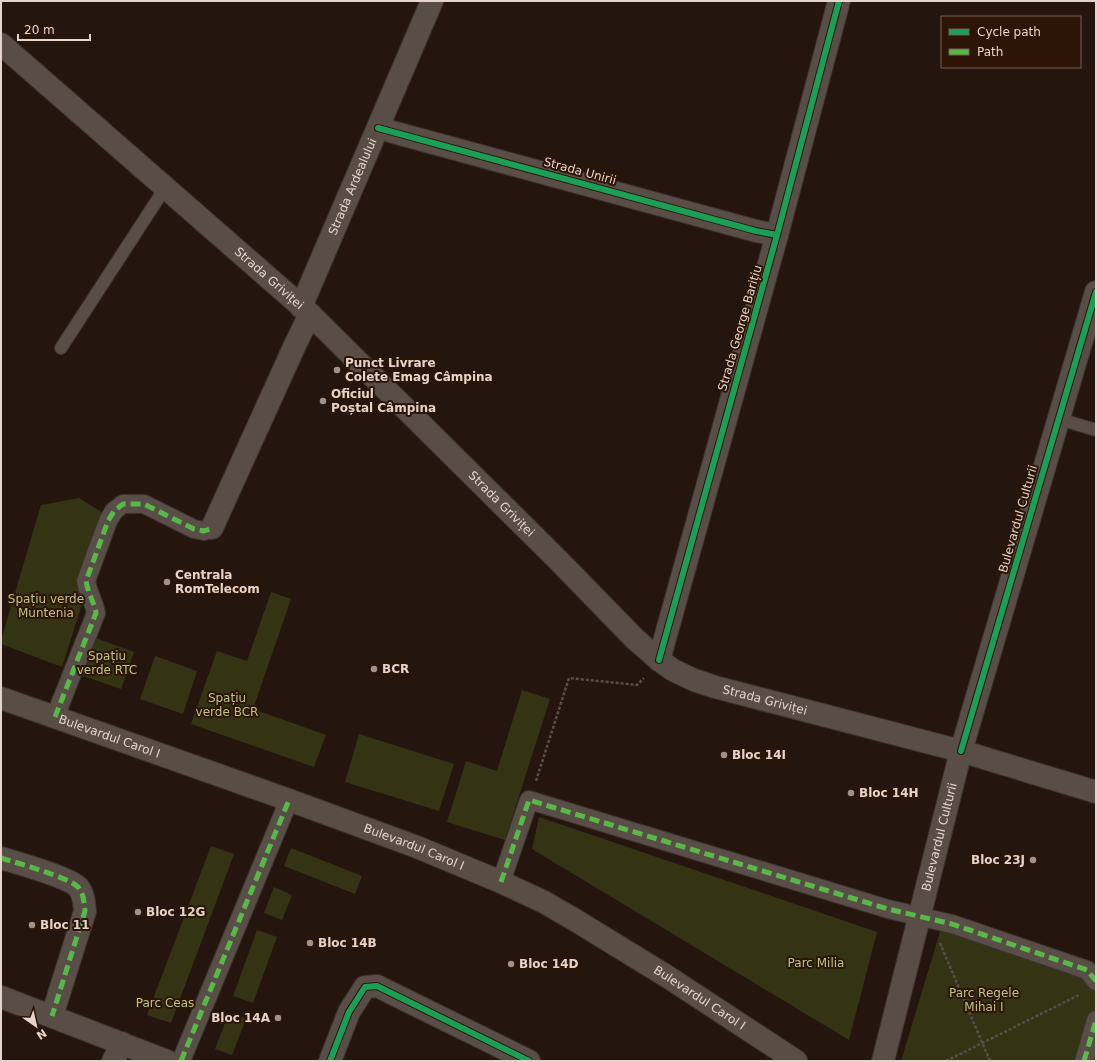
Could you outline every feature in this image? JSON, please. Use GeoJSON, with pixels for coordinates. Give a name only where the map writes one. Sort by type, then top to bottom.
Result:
{"type":"FeatureCollection","features":[{"type":"Feature","properties":{"kind":"main road","name":"Bulevardul Carol I"},"geometry":{"type":"LineString","coordinates":[[1,698],[417,847],[502,882],[544,902],[575,920],[668,977],[796,1061]]}},
{"type":"Feature","properties":{"kind":"street","name":"Strada Ardealului"},"geometry":{"type":"LineString","coordinates":[[212,528],[295,345],[306,310],[378,128],[432,1]]}},
{"type":"Feature","properties":{"kind":"street","name":"Strada George Barițiu"},"geometry":{"type":"LineString","coordinates":[[659,660],[777,235],[839,1]]}},
{"type":"Feature","properties":{"kind":"street","name":"Strada Griviței"},"geometry":{"type":"LineString","coordinates":[[1,44],[164,188],[306,310],[553,554],[635,639],[673,670],[694,680],[715,687],[961,751],[1096,792]]}},
{"type":"Feature","properties":{"kind":"street","name":"Strada Unirii"},"geometry":{"type":"LineString","coordinates":[[378,128],[756,231],[777,235]]}},
{"type":"Feature","properties":{"kind":"street","name":"Bulevardul Culturii"},"geometry":{"type":"LineString","coordinates":[[883,1061],[961,751],[1096,292]]}},
{"type":"Feature","properties":{"kind":"street"},"geometry":{"type":"LineString","coordinates":[[56,717],[96,613],[94,604],[87,590],[86,581],[108,521],[114,511],[123,504],[144,504],[194,529],[204,531],[212,528]]}},
{"type":"Feature","properties":{"kind":"street"},"geometry":{"type":"LineString","coordinates":[[181,1061],[288,800]]}},
{"type":"Feature","properties":{"kind":"street"},"geometry":{"type":"LineString","coordinates":[[502,882],[530,800],[888,910],[952,924],[1087,970],[1096,981]]}},
{"type":"Feature","properties":{"kind":"street"},"geometry":{"type":"LineString","coordinates":[[1,858],[64,879],[78,887],[83,898],[85,911],[52,1016]]}},
{"type":"Feature","properties":{"kind":"street"},"geometry":{"type":"LineString","coordinates":[[330,1061],[349,1012],[365,987],[377,986],[529,1061]]}},
{"type":"Feature","properties":{"kind":"street"},"geometry":{"type":"LineString","coordinates":[[1,997],[52,1016],[117,1052],[167,1061]]}},
{"type":"Feature","properties":{"kind":"street"},"geometry":{"type":"LineString","coordinates":[[1084,1061],[1096,1020]]}},
{"type":"Feature","properties":{"kind":"lane"},"geometry":{"type":"LineString","coordinates":[[61,348],[164,188]]}},
{"type":"Feature","properties":{"kind":"lane"},"geometry":{"type":"LineString","coordinates":[[1059,419],[1096,430]]}},
{"type":"Feature","properties":{"kind":"path"},"geometry":{"type":"LineString","coordinates":[[530,800],[569,678],[637,685],[659,660]]}},
{"type":"Feature","properties":{"kind":"path"},"geometry":{"type":"LineString","coordinates":[[938,938],[990,1061]]}},
{"type":"Feature","properties":{"kind":"path"},"geometry":{"type":"LineString","coordinates":[[946,1061],[1082,994]]}},
{"type":"Feature","properties":{"kind":"green space","name":"Spațiu verde Muntenia"},"geometry":{"type":"Polygon","coordinates":[[[79,498],[103,513],[76,583],[85,595],[62,667],[1,644],[1,640],[41,505],[79,498]]]}},
{"type":"Feature","properties":{"kind":"green space","name":"Spațiu verde BCR"},"geometry":{"type":"Polygon","coordinates":[[[271,592],[291,599],[253,709],[326,735],[314,767],[191,724],[217,651],[247,661],[271,592]]]}},
{"type":"Feature","properties":{"kind":"green space","name":"Spațiu verde RTC"},"geometry":{"type":"Polygon","coordinates":[[[93,637],[134,652],[121,689],[80,675],[93,637]]]}},
{"type":"Feature","properties":{"kind":"green space","name":"Spațiu verde RTC"},"geometry":{"type":"Polygon","coordinates":[[[155,656],[197,671],[183,714],[140,699],[155,656]]]}},
{"type":"Feature","properties":{"kind":"green space"},"geometry":{"type":"Polygon","coordinates":[[[522,690],[550,699],[505,840],[447,822],[466,761],[497,771],[522,690]]]}},
{"type":"Feature","properties":{"kind":"green space"},"geometry":{"type":"Polygon","coordinates":[[[359,734],[454,764],[439,811],[345,782],[359,734]]]}},
{"type":"Feature","properties":{"kind":"green space","name":"Parc Milia"},"geometry":{"type":"Polygon","coordinates":[[[539,817],[877,932],[849,1040],[532,849],[539,817]]]}},
{"type":"Feature","properties":{"kind":"green space","name":"Parc Ceas"},"geometry":{"type":"Polygon","coordinates":[[[211,846],[234,854],[171,1023],[147,1015],[211,846]]]}},
{"type":"Feature","properties":{"kind":"green space"},"geometry":{"type":"Polygon","coordinates":[[[291,848],[362,876],[355,894],[284,866],[291,848]]]}},
{"type":"Feature","properties":{"kind":"green space"},"geometry":{"type":"Polygon","coordinates":[[[274,887],[292,895],[282,920],[264,913],[274,887]]]}},
{"type":"Feature","properties":{"kind":"green space","name":"Parc Regele Mihai I"},"geometry":{"type":"Polygon","coordinates":[[[943,922],[1096,981],[1096,1020],[1084,1061],[901,1061],[943,922]]]}},
{"type":"Feature","properties":{"kind":"green space"},"geometry":{"type":"Polygon","coordinates":[[[257,930],[277,937],[253,1003],[233,996],[257,930]]]}},
{"type":"Feature","properties":{"kind":"green space"},"geometry":{"type":"Polygon","coordinates":[[[229,1013],[246,1019],[232,1055],[215,1049],[229,1013]]]}},
{"type":"Feature","properties":{"kind":"marked path"},"geometry":{"type":"LineString","coordinates":[[55,717],[96,613],[86,581],[108,521],[114,511],[123,504],[144,504],[194,529],[204,531],[212,528]]}},
{"type":"Feature","properties":{"kind":"marked path"},"geometry":{"type":"LineString","coordinates":[[181,1061],[289,800]]}},
{"type":"Feature","properties":{"kind":"marked path"},"geometry":{"type":"LineString","coordinates":[[501,882],[529,800],[888,909],[952,924],[1087,970],[1096,981]]}},
{"type":"Feature","properties":{"kind":"marked path"},"geometry":{"type":"LineString","coordinates":[[1,858],[64,879],[78,887],[83,896],[85,911],[52,1016]]}},
{"type":"Feature","properties":{"kind":"marked path"},"geometry":{"type":"LineString","coordinates":[[1084,1061],[1096,1020]]}},
{"type":"Feature","properties":{"kind":"cycle path"},"geometry":{"type":"LineString","coordinates":[[659,660],[777,235],[839,1]]}},
{"type":"Feature","properties":{"kind":"cycle path"},"geometry":{"type":"LineString","coordinates":[[378,128],[756,231],[777,235]]}},
{"type":"Feature","properties":{"kind":"cycle path"},"geometry":{"type":"LineString","coordinates":[[961,751],[1096,292]]}},
{"type":"Feature","properties":{"kind":"cycle path"},"geometry":{"type":"LineString","coordinates":[[330,1061],[349,1012],[365,987],[377,986],[529,1061]]}},
{"type":"Feature","properties":{"kind":"place","name":"Punct Livrare Colete Emag Câmpina"},"geometry":{"type":"Point","coordinates":[337,370]}},
{"type":"Feature","properties":{"kind":"place","name":"Oficiul Poștal Câmpina"},"geometry":{"type":"Point","coordinates":[323,401]}},
{"type":"Feature","properties":{"kind":"place","name":"Centrala RomTelecom"},"geometry":{"type":"Point","coordinates":[167,582]}},
{"type":"Feature","properties":{"kind":"place","name":"BCR"},"geometry":{"type":"Point","coordinates":[374,669]}},
{"type":"Feature","properties":{"kind":"place","name":"Bloc 14I"},"geometry":{"type":"Point","coordinates":[724,755]}},
{"type":"Feature","properties":{"kind":"place","name":"Bloc 14H"},"geometry":{"type":"Point","coordinates":[851,793]}},
{"type":"Feature","properties":{"kind":"place","name":"Bloc 23J"},"geometry":{"type":"Point","coordinates":[1033,860]}},
{"type":"Feature","properties":{"kind":"place","name":"Bloc 12G"},"geometry":{"type":"Point","coordinates":[138,912]}},
{"type":"Feature","properties":{"kind":"place","name":"Bloc 11"},"geometry":{"type":"Point","coordinates":[32,925]}},
{"type":"Feature","properties":{"kind":"place","name":"Bloc 14B"},"geometry":{"type":"Point","coordinates":[310,943]}},
{"type":"Feature","properties":{"kind":"place","name":"Bloc 14D"},"geometry":{"type":"Point","coordinates":[511,964]}},
{"type":"Feature","properties":{"kind":"place","name":"Bloc 14A"},"geometry":{"type":"Point","coordinates":[278,1018]}}]}
